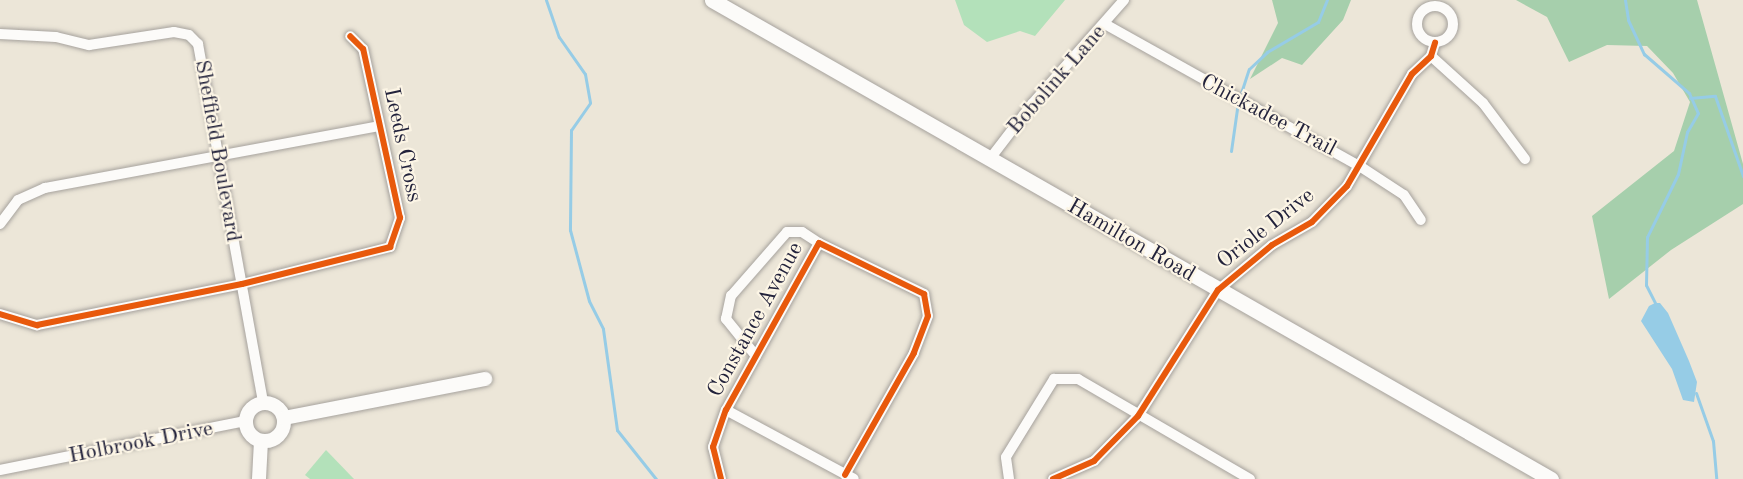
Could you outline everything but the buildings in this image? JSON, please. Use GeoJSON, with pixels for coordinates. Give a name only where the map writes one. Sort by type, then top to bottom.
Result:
{"type":"FeatureCollection","features":[{"type":"Feature","properties":{"kind":"main road","name":"Hamilton Road"},"geometry":{"type":"LineString","coordinates":[[712,0],[1551,479]]}},
{"type":"Feature","properties":{"kind":"street","name":"Bobolink Lane"},"geometry":{"type":"LineString","coordinates":[[989,160],[1032,104],[1124,0]]}},
{"type":"Feature","properties":{"kind":"street","name":"Chickadee Trail"},"geometry":{"type":"LineString","coordinates":[[1105,24],[1361,166],[1404,195],[1421,220]]}},
{"type":"Feature","properties":{"kind":"street","name":"Sheffield Boulevard"},"geometry":{"type":"LineString","coordinates":[[0,34],[56,37],[89,45],[174,32],[189,35],[198,44],[216,156],[243,284],[264,402]]}},
{"type":"Feature","properties":{"kind":"street","name":"Leeds Cross"},"geometry":{"type":"LineString","coordinates":[[243,284],[390,247],[400,218],[363,50],[350,36]]}},
{"type":"Feature","properties":{"kind":"street","name":"Oriole Drive"},"geometry":{"type":"LineString","coordinates":[[1053,479],[1094,461],[1138,416],[1218,290],[1272,245],[1312,222],[1361,166],[1406,83],[1431,56],[1435,43]]}},
{"type":"Feature","properties":{"kind":"street"},"geometry":{"type":"LineString","coordinates":[[1431,56],[1483,103],[1525,159]]}},
{"type":"Feature","properties":{"kind":"street"},"geometry":{"type":"LineString","coordinates":[[0,224],[18,200],[45,188],[380,126]]}},
{"type":"Feature","properties":{"kind":"street"},"geometry":{"type":"LineString","coordinates":[[756,356],[726,319],[731,296],[787,231],[802,231],[819,243]]}},
{"type":"Feature","properties":{"kind":"street","name":"Constance Avenue"},"geometry":{"type":"LineString","coordinates":[[721,479],[713,447],[726,410],[819,243],[924,294],[928,316],[914,353],[850,477]]}},
{"type":"Feature","properties":{"kind":"street"},"geometry":{"type":"LineString","coordinates":[[0,314],[37,325],[243,284]]}},
{"type":"Feature","properties":{"kind":"street"},"geometry":{"type":"LineString","coordinates":[[284,418],[485,379]]}},
{"type":"Feature","properties":{"kind":"street"},"geometry":{"type":"LineString","coordinates":[[1009,479],[1006,457],[1054,379],[1078,379],[1138,416],[1250,479]]}},
{"type":"Feature","properties":{"kind":"street"},"geometry":{"type":"LineString","coordinates":[[264,402],[279,408],[284,418],[281,434],[272,440],[261,441],[248,432],[245,421],[253,406],[264,402]]}},
{"type":"Feature","properties":{"kind":"street"},"geometry":{"type":"LineString","coordinates":[[726,410],[850,477]]}},
{"type":"Feature","properties":{"kind":"street","name":"Holbrook Drive"},"geometry":{"type":"LineString","coordinates":[[0,470],[245,421]]}},
{"type":"Feature","properties":{"kind":"street"},"geometry":{"type":"LineString","coordinates":[[259,479],[261,441]]}},
{"type":"Feature","properties":{"kind":"green space"},"geometry":{"type":"Polygon","coordinates":[[[955,0],[1065,0],[1035,36],[1020,31],[987,42],[964,25],[955,0]]]}},
{"type":"Feature","properties":{"kind":"green space"},"geometry":{"type":"Polygon","coordinates":[[[1272,0],[1351,0],[1343,20],[1302,65],[1282,58],[1250,79],[1278,23],[1272,0]]]}},
{"type":"Feature","properties":{"kind":"green space"},"geometry":{"type":"Polygon","coordinates":[[[1516,0],[1697,0],[1743,164],[1743,204],[1671,250],[1609,299],[1592,216],[1674,151],[1690,102],[1673,73],[1647,46],[1607,45],[1569,62],[1547,17],[1516,0]]]}},
{"type":"Feature","properties":{"kind":"green space"},"geometry":{"type":"Polygon","coordinates":[[[326,450],[354,479],[310,479],[305,475],[326,450]]]}},
{"type":"Feature","properties":{"kind":"water"},"geometry":{"type":"Polygon","coordinates":[[[1660,303],[1668,313],[1689,361],[1697,382],[1694,402],[1683,400],[1672,369],[1641,321],[1649,306],[1660,303]]]}},
{"type":"Feature","properties":{"kind":"waterway"},"geometry":{"type":"LineString","coordinates":[[546,0],[559,37],[585,74],[590,103],[571,130],[570,230],[589,301],[603,329],[617,430],[656,479]]}},
{"type":"Feature","properties":{"kind":"waterway"},"geometry":{"type":"LineString","coordinates":[[1240,96],[1249,69],[1267,52],[1318,22],[1327,0]]}},
{"type":"Feature","properties":{"kind":"waterway"},"geometry":{"type":"LineString","coordinates":[[1625,0],[1628,20],[1644,54],[1689,93],[1698,113],[1687,132],[1678,174],[1647,237],[1646,285],[1655,303]]}},
{"type":"Feature","properties":{"kind":"waterway"},"geometry":{"type":"LineString","coordinates":[[1690,98],[1715,96],[1743,176]]}},
{"type":"Feature","properties":{"kind":"waterway"},"geometry":{"type":"LineString","coordinates":[[1231,151],[1238,102]]}},
{"type":"Feature","properties":{"kind":"waterway"},"geometry":{"type":"LineString","coordinates":[[1696,393],[1713,441],[1716,479]]}},
{"type":"Feature","properties":{"kind":"cycle path"},"geometry":{"type":"LineString","coordinates":[[0,314],[37,325],[242,284],[390,247],[400,218],[363,49],[350,36]]}},
{"type":"Feature","properties":{"kind":"cycle path"},"geometry":{"type":"LineString","coordinates":[[1053,479],[1094,461],[1138,416],[1218,290],[1272,245],[1312,222],[1347,186],[1412,74],[1431,56],[1435,43]]}},
{"type":"Feature","properties":{"kind":"cycle path"},"geometry":{"type":"LineString","coordinates":[[721,479],[713,447],[726,410],[819,243],[924,294],[928,316],[914,353],[845,475]]}}]}
